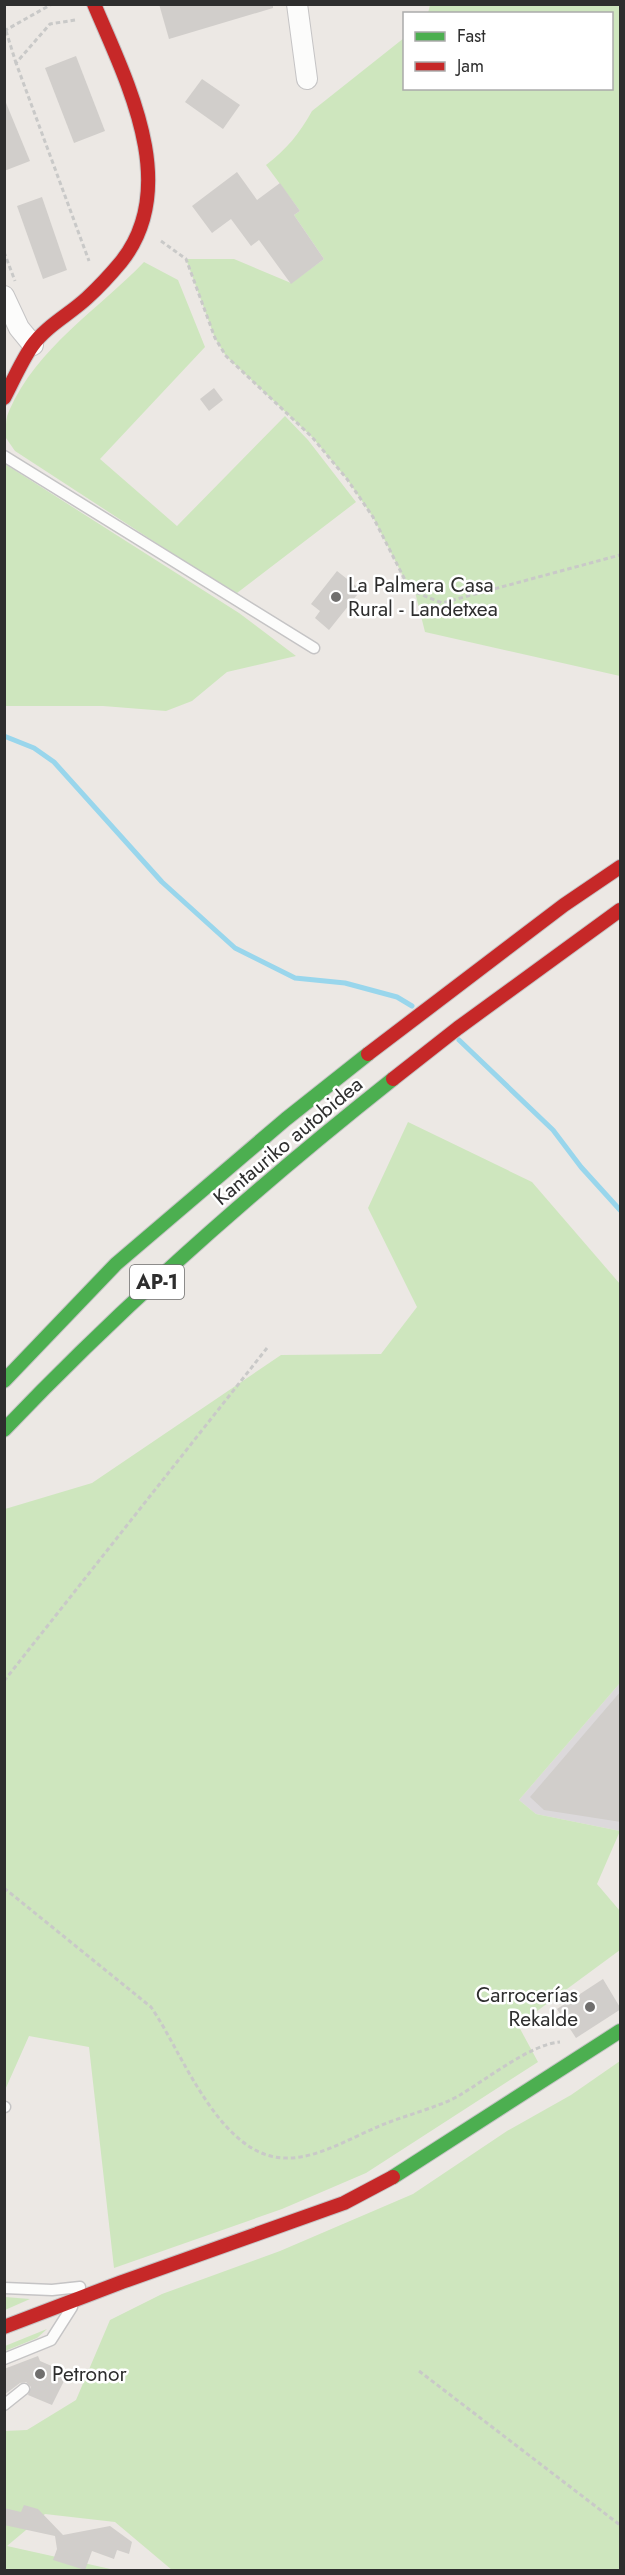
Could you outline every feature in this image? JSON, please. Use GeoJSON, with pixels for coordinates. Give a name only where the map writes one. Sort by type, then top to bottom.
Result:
{"type":"FeatureCollection","features":[{"type":"Feature","properties":{"kind":"main road"},"geometry":{"type":"LineString","coordinates":[[4,398],[33,345],[52,326],[87,298],[122,261],[142,228],[148,189],[145,143],[134,100],[94,4]]}},
{"type":"Feature","properties":{"kind":"main road","name":"Kantauriko autobidea"},"geometry":{"type":"LineString","coordinates":[[4,1381],[116,1264],[286,1119],[428,1005],[564,905],[621,867]]}},
{"type":"Feature","properties":{"kind":"main road","name":"Kantauriko autobidea"},"geometry":{"type":"LineString","coordinates":[[4,1430],[43,1389],[150,1288],[315,1141],[458,1028],[621,910]]}},
{"type":"Feature","properties":{"kind":"main road"},"geometry":{"type":"LineString","coordinates":[[4,2327],[77,2298],[344,2203],[405,2170],[621,2031]]}},
{"type":"Feature","properties":{"kind":"street"},"geometry":{"type":"LineString","coordinates":[[297,4],[307,80]]}},
{"type":"Feature","properties":{"kind":"street"},"geometry":{"type":"LineString","coordinates":[[4,296],[20,328],[33,345]]}},
{"type":"Feature","properties":{"kind":"lane"},"geometry":{"type":"LineString","coordinates":[[4,456],[314,648]]}},
{"type":"Feature","properties":{"kind":"lane"},"geometry":{"type":"LineString","coordinates":[[4,2288],[52,2290],[122,2282]]}},
{"type":"Feature","properties":{"kind":"lane"},"geometry":{"type":"LineString","coordinates":[[4,2359],[51,2340],[77,2298]]}},
{"type":"Feature","properties":{"kind":"lane"},"geometry":{"type":"LineString","coordinates":[[4,2405],[24,2389]]}},
{"type":"Feature","properties":{"kind":"path"},"geometry":{"type":"LineString","coordinates":[[52,4],[5,31],[90,263]]}},
{"type":"Feature","properties":{"kind":"path"},"geometry":{"type":"LineString","coordinates":[[16,63],[50,24],[82,19]]}},
{"type":"Feature","properties":{"kind":"path"},"geometry":{"type":"LineString","coordinates":[[142,228],[186,259],[215,338],[226,356],[312,436],[347,479],[373,517],[404,578],[415,592],[442,603],[621,555]]}},
{"type":"Feature","properties":{"kind":"path"},"geometry":{"type":"LineString","coordinates":[[4,1681],[267,1348]]}},
{"type":"Feature","properties":{"kind":"path"},"geometry":{"type":"LineString","coordinates":[[4,1888],[152,2007],[200,2091],[224,2124],[241,2141],[262,2154],[289,2158],[319,2152],[393,2120],[456,2097],[538,2047],[551,2042],[570,2041],[594,2049]]}},
{"type":"Feature","properties":{"kind":"path"},"geometry":{"type":"LineString","coordinates":[[419,2371],[621,2524]]}},
{"type":"Feature","properties":{"kind":"shaded area"},"geometry":{"type":"Polygon","coordinates":[[[620,1683],[620,1831],[536,1814],[519,1800],[620,1683]]]}},
{"type":"Feature","properties":{"kind":"green space"},"geometry":{"type":"Polygon","coordinates":[[[430,5],[620,5],[620,676],[425,632],[415,592],[404,578],[373,517],[347,479],[312,437],[226,356],[215,338],[186,259],[234,259],[291,283],[324,259],[294,215],[300,211],[266,165],[292,141],[312,111],[403,39],[403,90],[613,90],[613,12],[428,12],[430,5]]]}},
{"type":"Feature","properties":{"kind":"green space"},"geometry":{"type":"Polygon","coordinates":[[[144,262],[178,280],[205,347],[100,459],[177,526],[285,416],[308,440],[356,502],[237,593],[15,451],[6,438],[6,421],[9,411],[35,367],[70,330],[144,262]]]}},
{"type":"Feature","properties":{"kind":"green space"},"geometry":{"type":"Polygon","coordinates":[[[5,464],[239,613],[296,656],[227,672],[192,701],[166,711],[103,706],[5,706],[5,464]]]}},
{"type":"Feature","properties":{"kind":"green space"},"geometry":{"type":"Polygon","coordinates":[[[408,1122],[532,1182],[620,1284],[620,1683],[519,1800],[536,1814],[620,1831],[597,1884],[620,1911],[620,1950],[518,2025],[538,2062],[366,2173],[282,2209],[114,2268],[89,2047],[29,2036],[5,2090],[5,1509],[92,1483],[281,1355],[381,1354],[417,1307],[368,1208],[408,1122]]]}},
{"type":"Feature","properties":{"kind":"green space"},"geometry":{"type":"Polygon","coordinates":[[[620,2061],[620,2570],[172,2570],[115,2522],[45,2514],[7,2546],[115,2570],[5,2570],[4,2431],[27,2430],[76,2400],[110,2320],[162,2294],[280,2251],[413,2194],[507,2131],[571,2095],[620,2061]]]}},
{"type":"Feature","properties":{"kind":"green space"},"geometry":{"type":"Polygon","coordinates":[[[5,2297],[30,2299],[5,2310],[5,2297]]]}},
{"type":"Feature","properties":{"kind":"green space"},"geometry":{"type":"Polygon","coordinates":[[[47,2329],[37,2338],[5,2351],[5,2346],[47,2329]]]}},
{"type":"Feature","properties":{"kind":"building"},"geometry":{"type":"Polygon","coordinates":[[[159,4],[273,4],[273,8],[169,39],[159,4]]]}},
{"type":"Feature","properties":{"kind":"building"},"geometry":{"type":"Polygon","coordinates":[[[76,56],[105,131],[74,143],[45,68],[76,56]]]}},
{"type":"Feature","properties":{"kind":"building"},"geometry":{"type":"Polygon","coordinates":[[[202,79],[240,105],[223,129],[185,102],[202,79]]]}},
{"type":"Feature","properties":{"kind":"building"},"geometry":{"type":"Polygon","coordinates":[[[4,98],[30,161],[4,171],[4,98]]]}},
{"type":"Feature","properties":{"kind":"building"},"geometry":{"type":"Polygon","coordinates":[[[237,172],[257,200],[280,183],[300,211],[294,215],[324,259],[291,284],[259,240],[251,246],[231,219],[212,233],[192,206],[237,172]]]}},
{"type":"Feature","properties":{"kind":"building"},"geometry":{"type":"Polygon","coordinates":[[[42,197],[67,270],[43,279],[17,206],[42,197]]]}},
{"type":"Feature","properties":{"kind":"building"},"geometry":{"type":"Polygon","coordinates":[[[214,388],[223,400],[209,411],[200,399],[214,388]]]}},
{"type":"Feature","properties":{"kind":"building","name":"La Palmera Casa Rural - Landetxea"},"geometry":{"type":"Polygon","coordinates":[[[337,571],[361,590],[329,630],[315,618],[320,611],[311,604],[337,571]]]}},
{"type":"Feature","properties":{"kind":"building"},"geometry":{"type":"Polygon","coordinates":[[[621,1691],[621,1822],[544,1810],[530,1797],[621,1691]]]}},
{"type":"Feature","properties":{"kind":"building","name":"Carrocerías Rekalde"},"geometry":{"type":"Polygon","coordinates":[[[603,1979],[621,2009],[576,2038],[557,2009],[603,1979]]]}},
{"type":"Feature","properties":{"kind":"building"},"geometry":{"type":"Polygon","coordinates":[[[38,2356],[40,2361],[68,2373],[52,2405],[28,2395],[31,2387],[26,2382],[20,2383],[4,2395],[4,2369],[38,2356]]]}},
{"type":"Feature","properties":{"kind":"building"},"geometry":{"type":"Polygon","coordinates":[[[24,2505],[38,2509],[63,2535],[110,2526],[132,2542],[129,2554],[117,2550],[114,2559],[92,2551],[85,2570],[53,2560],[57,2549],[55,2536],[4,2525],[4,2508],[21,2512],[24,2505]]]}},
{"type":"Feature","properties":{"kind":"waterway"},"geometry":{"type":"LineString","coordinates":[[4,736],[34,748],[54,762],[162,882],[235,948],[295,978],[345,983],[397,997],[412,1006]]}},
{"type":"Feature","properties":{"kind":"waterway"},"geometry":{"type":"LineString","coordinates":[[459,1040],[553,1130],[581,1167],[620,1210]]}},
{"type":"Feature","properties":{"kind":"traffic: fast"},"geometry":{"type":"LineString","coordinates":[[4,1381],[116,1264],[286,1119],[368,1054]]}},
{"type":"Feature","properties":{"kind":"traffic: fast"},"geometry":{"type":"LineString","coordinates":[[4,1430],[96,1337],[192,1248],[292,1161],[393,1079]]}},
{"type":"Feature","properties":{"kind":"traffic: fast"},"geometry":{"type":"LineString","coordinates":[[393,2177],[620,2031]]}},
{"type":"Feature","properties":{"kind":"traffic: jam"},"geometry":{"type":"LineString","coordinates":[[4,398],[24,358],[38,339],[87,298],[121,262],[139,232],[147,200],[148,167],[133,99],[94,4]]}},
{"type":"Feature","properties":{"kind":"traffic: jam"},"geometry":{"type":"LineString","coordinates":[[368,1054],[564,905],[620,867]]}},
{"type":"Feature","properties":{"kind":"traffic: jam"},"geometry":{"type":"LineString","coordinates":[[393,1079],[458,1028],[620,910]]}},
{"type":"Feature","properties":{"kind":"traffic: jam"},"geometry":{"type":"LineString","coordinates":[[4,2327],[122,2282],[344,2203],[393,2177]]}},
{"type":"Feature","properties":{"kind":"place","name":"La Palmera Casa Rural - Landetxea"},"geometry":{"type":"Point","coordinates":[336,597]}},
{"type":"Feature","properties":{"kind":"place","name":"Carrocerías Rekalde"},"geometry":{"type":"Point","coordinates":[590,2007]}},
{"type":"Feature","properties":{"kind":"place","name":"Petronor"},"geometry":{"type":"Point","coordinates":[40,2374]}}]}
